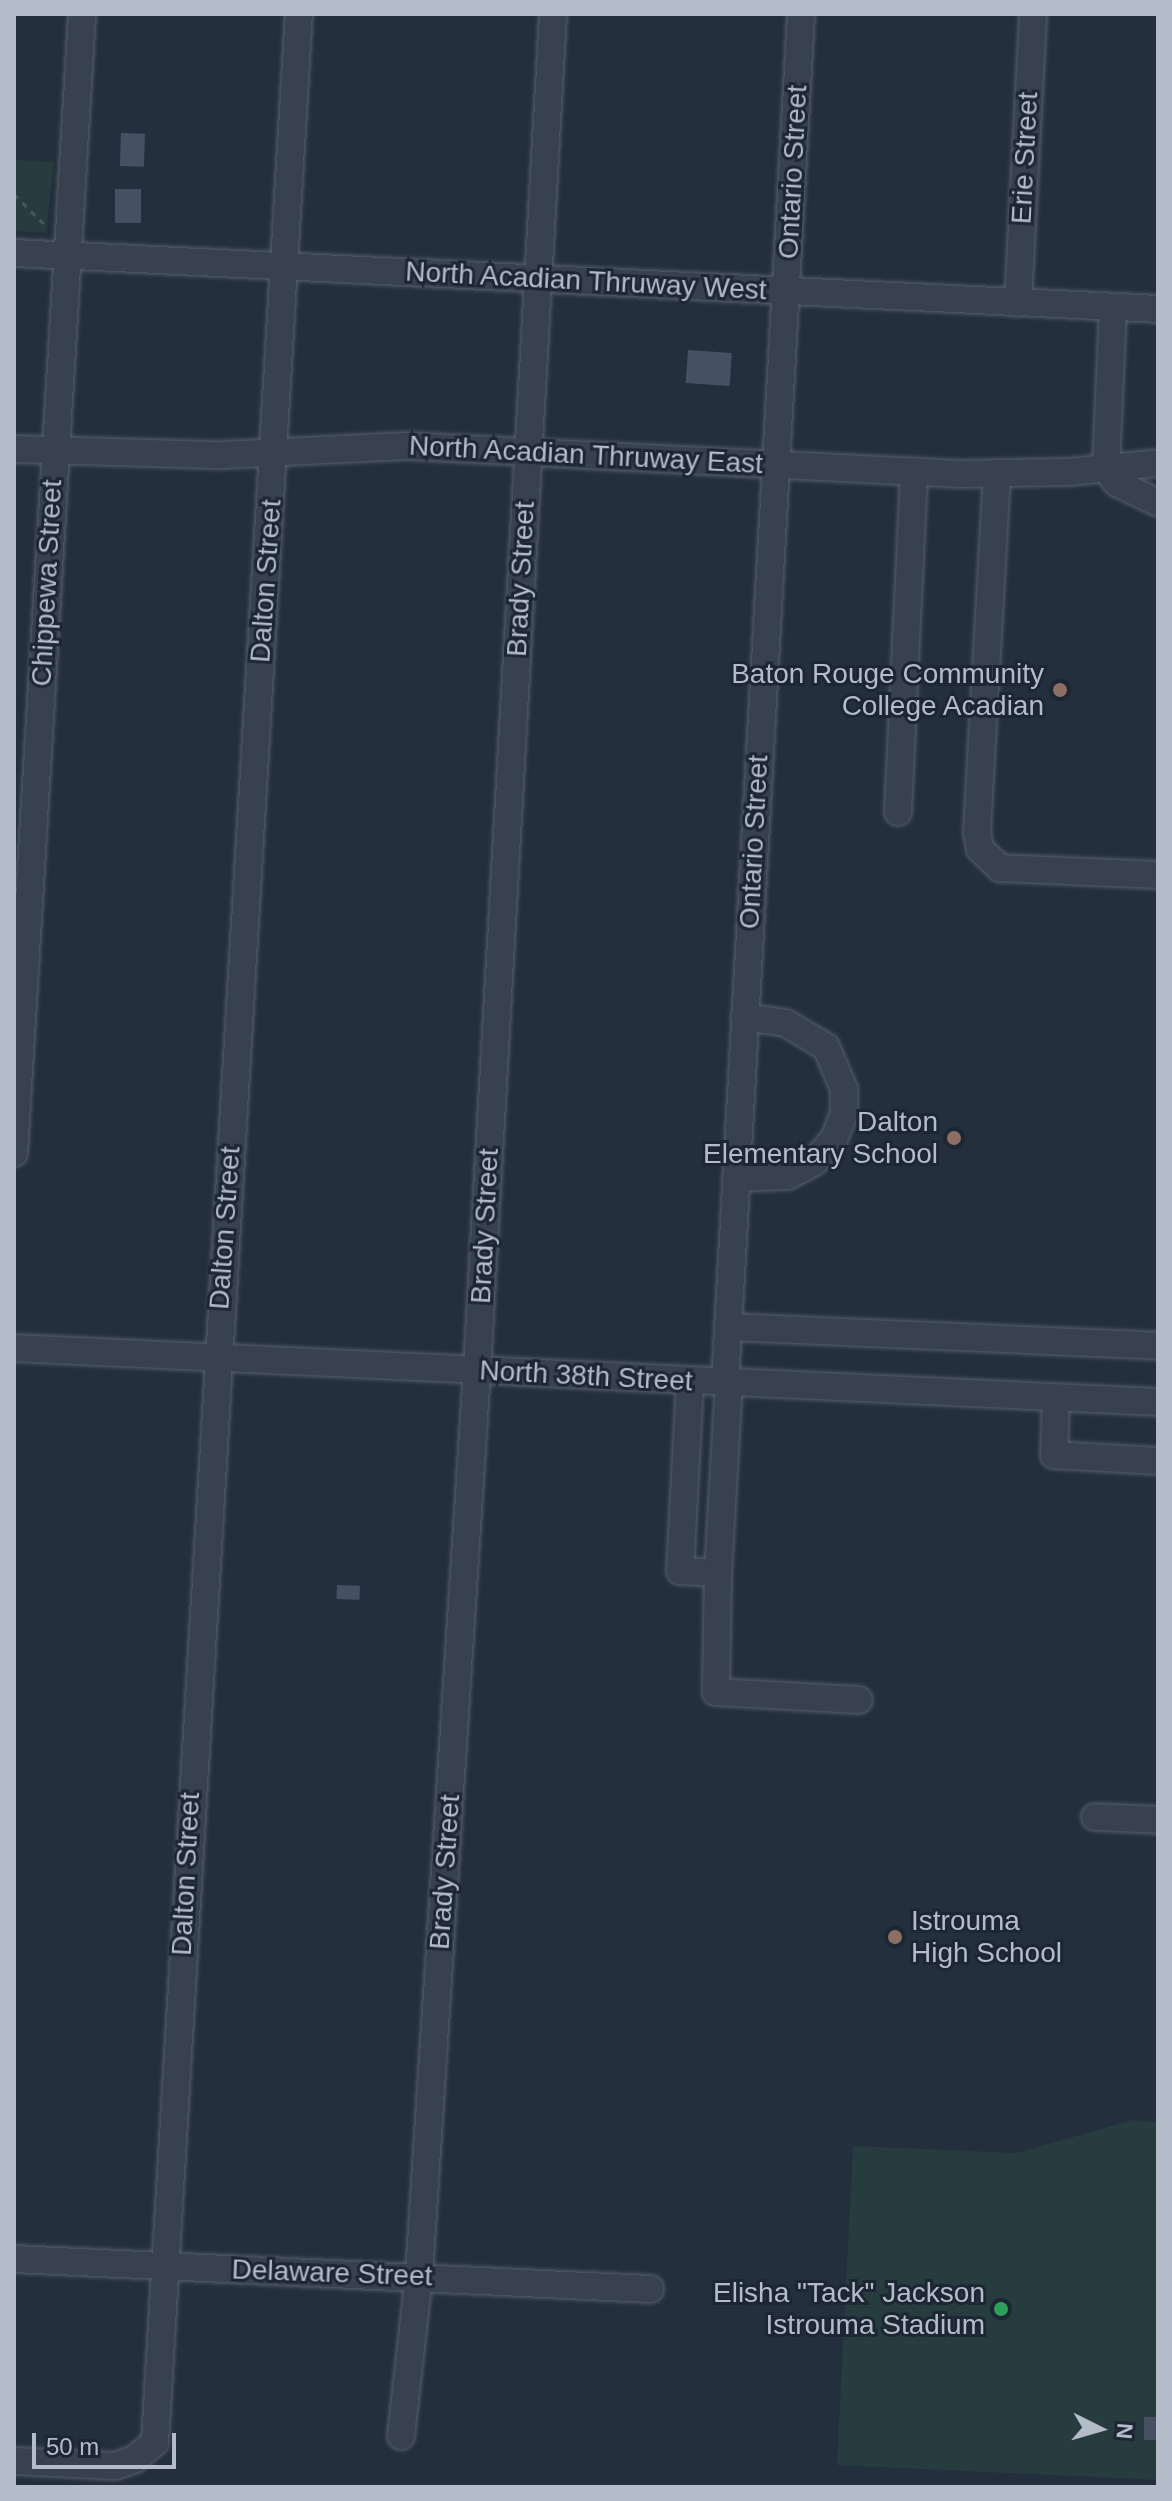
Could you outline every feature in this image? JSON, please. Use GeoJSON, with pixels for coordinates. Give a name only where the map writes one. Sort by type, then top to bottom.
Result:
{"type":"FeatureCollection","features":[{"type":"Feature","properties":{"kind":"street","name":"Chippewa Street"},"geometry":{"type":"LineString","coordinates":[[14,1153],[63,246],[82,14]]}},
{"type":"Feature","properties":{"kind":"street","name":"Dalton Street"},"geometry":{"type":"LineString","coordinates":[[14,2461],[115,2466],[135,2459],[155,2442],[163,2266],[299,14]]}},
{"type":"Feature","properties":{"kind":"street","name":"Brady Street"},"geometry":{"type":"LineString","coordinates":[[401,2436],[419,2275],[477,1370],[553,14]]}},
{"type":"Feature","properties":{"kind":"street","name":"Ontario Street"},"geometry":{"type":"LineString","coordinates":[[801,14],[728,1327],[716,1692],[859,1700]]}},
{"type":"Feature","properties":{"kind":"street","name":"Erie Street"},"geometry":{"type":"LineString","coordinates":[[1018,303],[1033,14]]}},
{"type":"Feature","properties":{"kind":"street","name":"North Acadian Thruway West"},"geometry":{"type":"LineString","coordinates":[[14,253],[63,246],[285,265],[1158,309]]}},
{"type":"Feature","properties":{"kind":"street"},"geometry":{"type":"LineString","coordinates":[[1113,308],[1106,469],[1117,483],[1158,503]]}},
{"type":"Feature","properties":{"kind":"street","name":"North Acadian Thruway East"},"geometry":{"type":"LineString","coordinates":[[14,449],[182,455],[372,445],[997,473],[1106,469],[1158,463]]}},
{"type":"Feature","properties":{"kind":"street"},"geometry":{"type":"LineString","coordinates":[[898,812],[914,471]]}},
{"type":"Feature","properties":{"kind":"street"},"geometry":{"type":"LineString","coordinates":[[997,473],[977,832],[980,849],[1000,868],[1158,875]]}},
{"type":"Feature","properties":{"kind":"street"},"geometry":{"type":"LineString","coordinates":[[736,1178],[788,1176],[814,1162],[834,1139],[844,1113],[841,1079],[826,1047],[786,1023],[744,1017]]}},
{"type":"Feature","properties":{"kind":"street"},"geometry":{"type":"LineString","coordinates":[[728,1327],[1158,1346]]}},
{"type":"Feature","properties":{"kind":"street","name":"North 38th Street"},"geometry":{"type":"LineString","coordinates":[[14,1348],[1158,1402]]}},
{"type":"Feature","properties":{"kind":"street"},"geometry":{"type":"LineString","coordinates":[[690,1381],[680,1571],[718,1573]]}},
{"type":"Feature","properties":{"kind":"street"},"geometry":{"type":"LineString","coordinates":[[1056,1398],[1054,1455],[1158,1461]]}},
{"type":"Feature","properties":{"kind":"street"},"geometry":{"type":"LineString","coordinates":[[1095,1817],[1158,1820]]}},
{"type":"Feature","properties":{"kind":"street","name":"Delaware Street"},"geometry":{"type":"LineString","coordinates":[[14,2259],[419,2275],[650,2289]]}},
{"type":"Feature","properties":{"kind":"path"},"geometry":{"type":"LineString","coordinates":[[14,194],[63,246]]}},
{"type":"Feature","properties":{"kind":"green space"},"geometry":{"type":"Polygon","coordinates":[[[14,160],[54,162],[46,233],[14,231],[14,160]]]}},
{"type":"Feature","properties":{"kind":"green space","name":"Elisha \"Tack\" Jackson Istrouma Stadium"},"geometry":{"type":"Polygon","coordinates":[[[1133,2120],[1158,2122],[1158,2480],[837,2465],[853,2146],[1016,2153],[1133,2120]]]}},
{"type":"Feature","properties":{"kind":"building"},"geometry":{"type":"Polygon","coordinates":[[[121,133],[145,134],[144,167],[120,166],[121,133]]]}},
{"type":"Feature","properties":{"kind":"building"},"geometry":{"type":"Polygon","coordinates":[[[115,189],[141,189],[141,223],[115,223],[115,189]]]}},
{"type":"Feature","properties":{"kind":"building"},"geometry":{"type":"Polygon","coordinates":[[[688,350],[732,353],[730,386],[686,383],[688,350]]]}},
{"type":"Feature","properties":{"kind":"building"},"geometry":{"type":"Polygon","coordinates":[[[337,1585],[360,1586],[359,1600],[337,1599],[337,1585]]]}},
{"type":"Feature","properties":{"kind":"building"},"geometry":{"type":"Polygon","coordinates":[[[1144,2417],[1158,2417],[1158,2440],[1144,2440],[1144,2417]]]}},
{"type":"Feature","properties":{"kind":"place","name":"Baton Rouge Community College Acadian"},"geometry":{"type":"Point","coordinates":[1060,690]}},
{"type":"Feature","properties":{"kind":"place","name":"Dalton Elementary School"},"geometry":{"type":"Point","coordinates":[954,1138]}},
{"type":"Feature","properties":{"kind":"place","name":"Istrouma High School"},"geometry":{"type":"Point","coordinates":[895,1937]}},
{"type":"Feature","properties":{"kind":"place","name":"Elisha \"Tack\" Jackson Istrouma Stadium"},"geometry":{"type":"Point","coordinates":[1001,2309]}}]}
